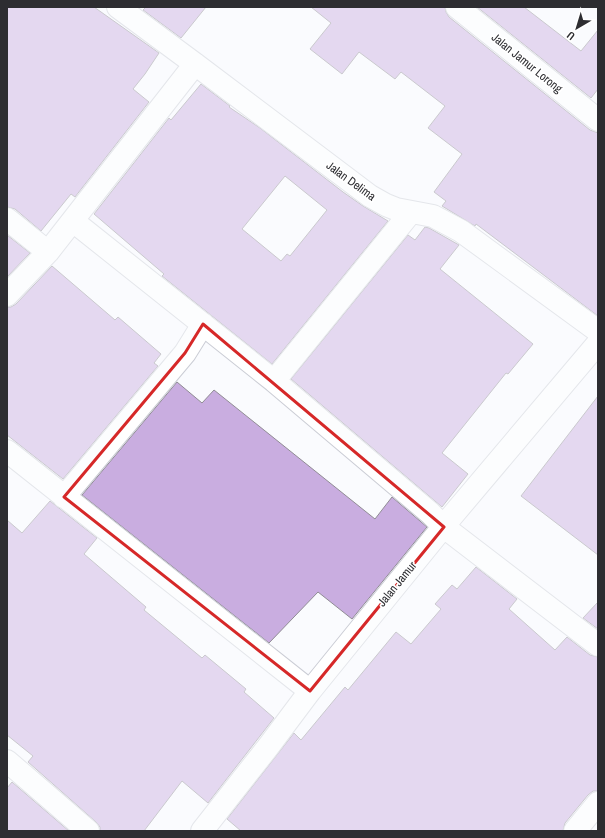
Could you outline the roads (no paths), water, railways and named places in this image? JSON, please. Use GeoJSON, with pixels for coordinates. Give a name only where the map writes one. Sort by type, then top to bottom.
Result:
{"type":"FeatureCollection","features":[{"type":"Feature","properties":{"kind":"street","name":"Jalan Delima"},"geometry":{"type":"LineString","coordinates":[[118,7],[370,196],[386,206],[433,216],[461,231],[598,330]]}},
{"type":"Feature","properties":{"kind":"street","name":"Jalan Jamur Lorong"},"geometry":{"type":"LineString","coordinates":[[457,7],[598,120]]}},
{"type":"Feature","properties":{"kind":"street"},"geometry":{"type":"LineString","coordinates":[[7,295],[48,252],[195,64]]}},
{"type":"Feature","properties":{"kind":"street"},"geometry":{"type":"LineString","coordinates":[[274,381],[411,212]]}},
{"type":"Feature","properties":{"kind":"street"},"geometry":{"type":"LineString","coordinates":[[7,219],[48,252]]}},
{"type":"Feature","properties":{"kind":"street"},"geometry":{"type":"LineString","coordinates":[[72,221],[274,381],[430,513],[444,527],[598,644]]}},
{"type":"Feature","properties":{"kind":"street"},"geometry":{"type":"LineString","coordinates":[[64,497],[185,353],[203,324]]}},
{"type":"Feature","properties":{"kind":"street","name":"Jalan Jamur"},"geometry":{"type":"LineString","coordinates":[[202,831],[268,747],[310,690],[598,342]]}},
{"type":"Feature","properties":{"kind":"street"},"geometry":{"type":"LineString","coordinates":[[7,451],[310,690]]}},
{"type":"Feature","properties":{"kind":"street"},"geometry":{"type":"LineString","coordinates":[[7,761],[88,831]]}},
{"type":"Feature","properties":{"kind":"street"},"geometry":{"type":"LineString","coordinates":[[575,831],[598,803]]}}]}
